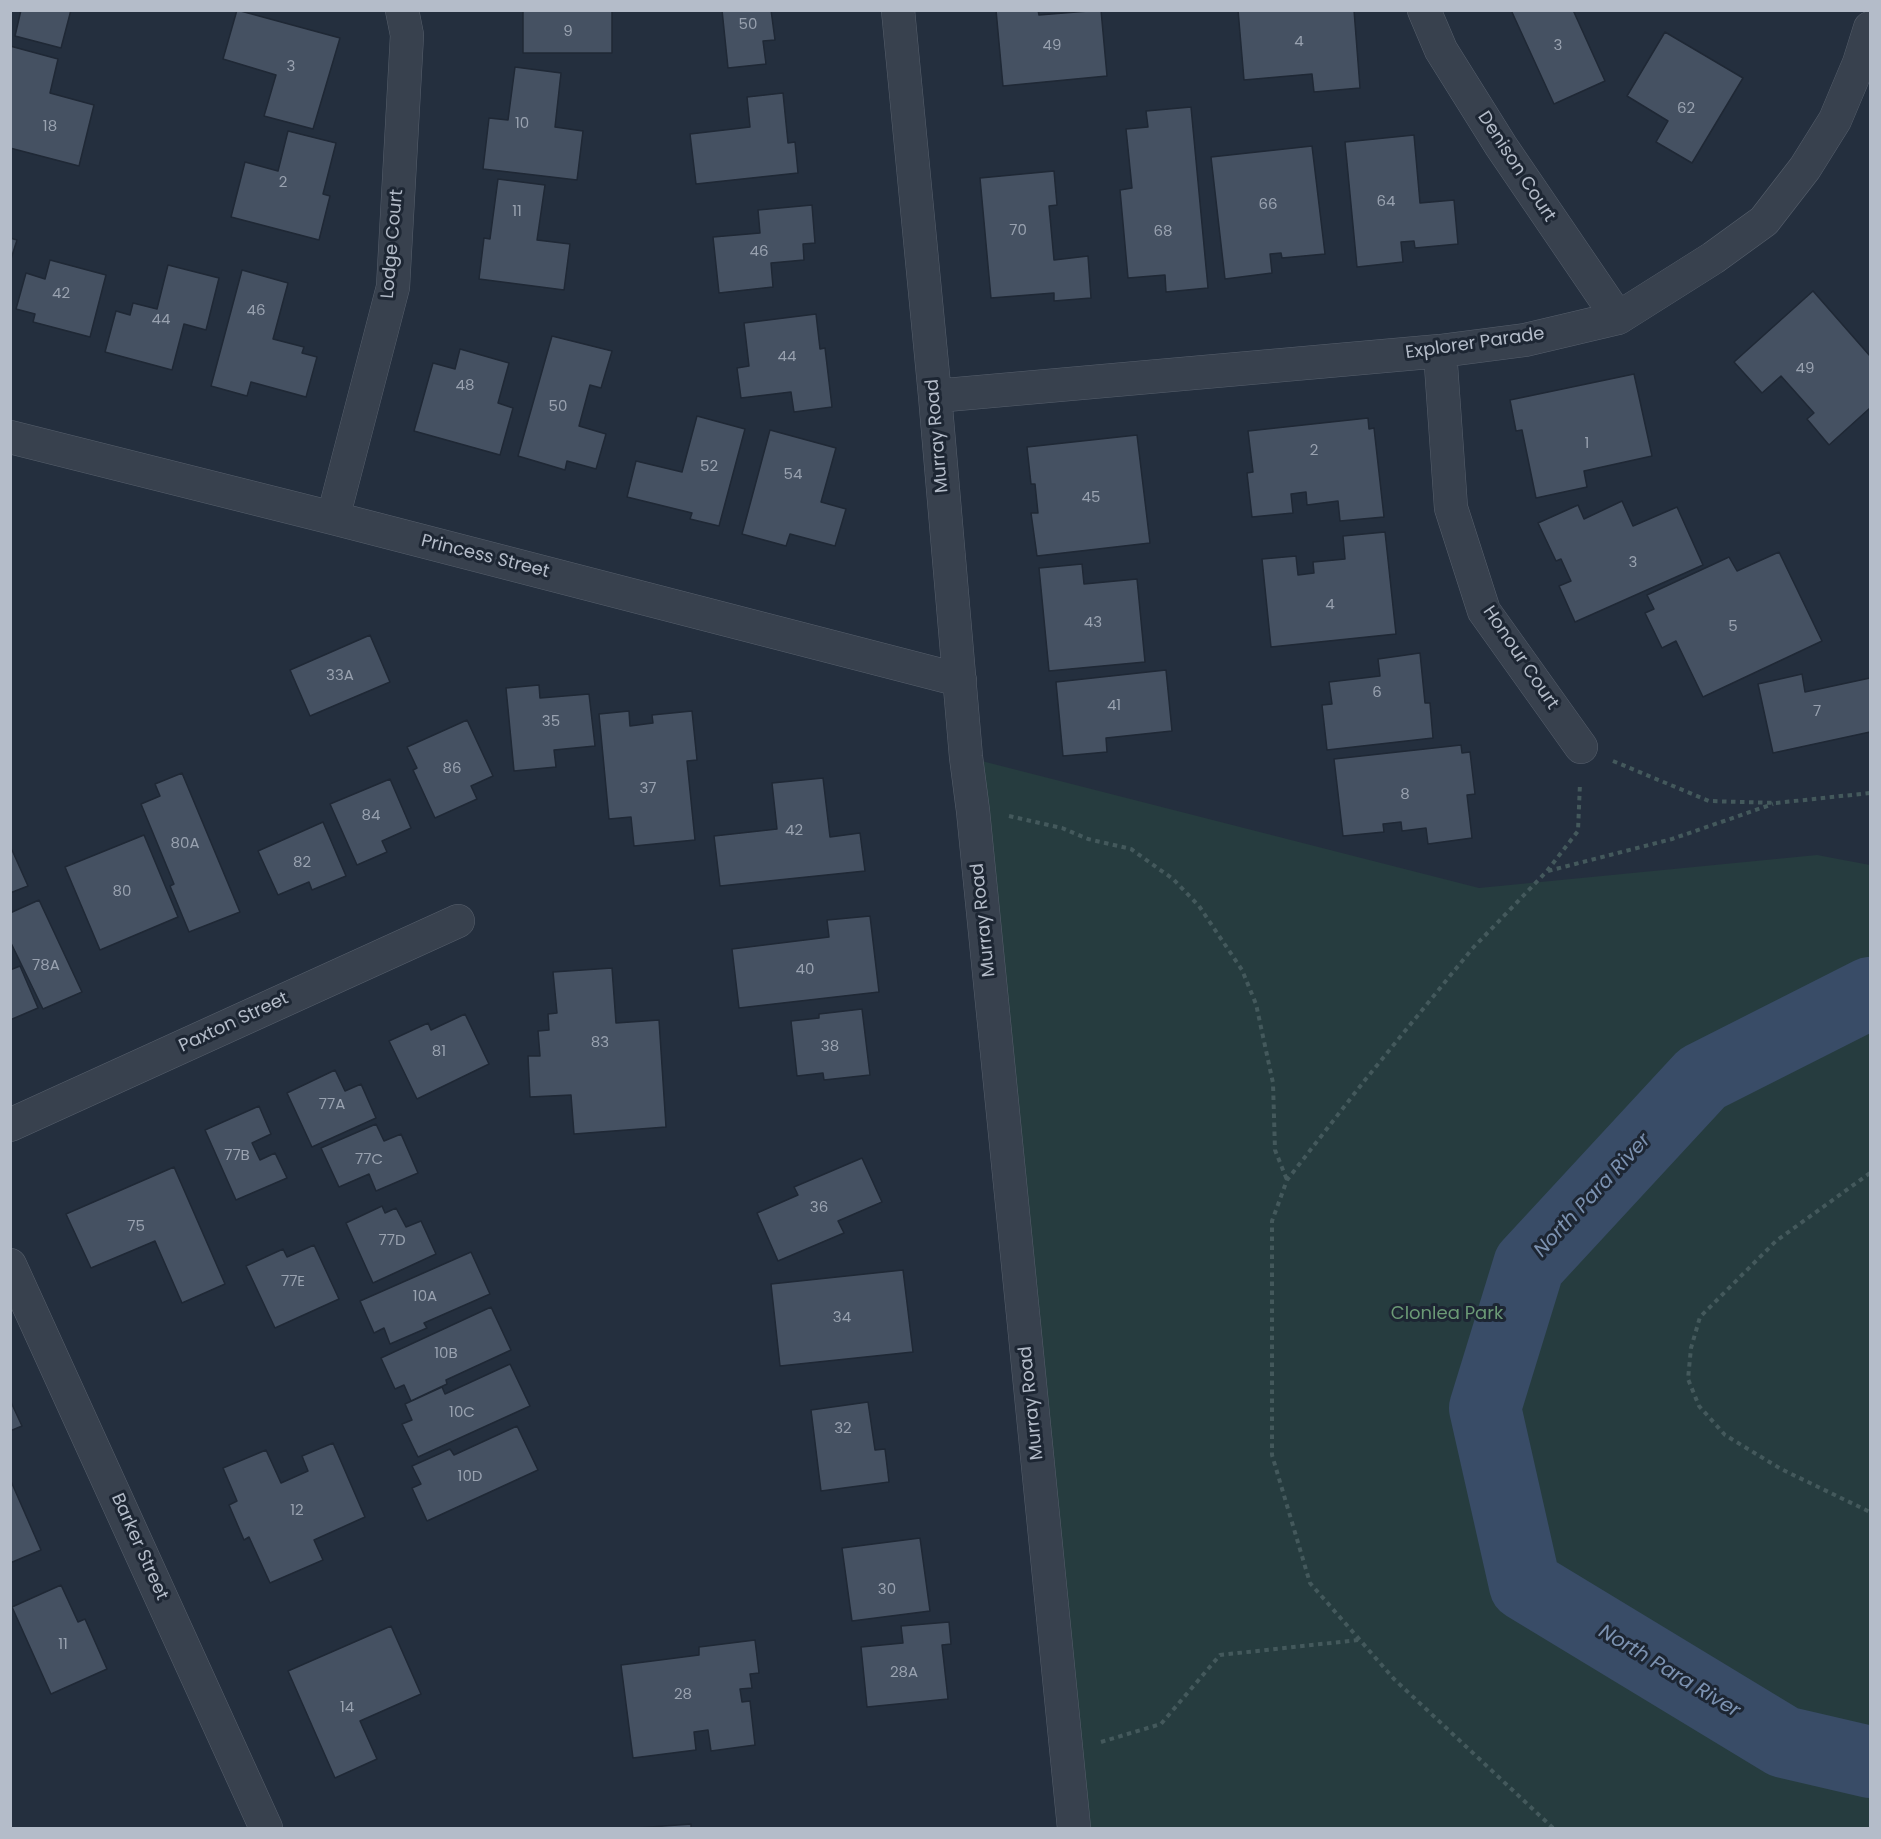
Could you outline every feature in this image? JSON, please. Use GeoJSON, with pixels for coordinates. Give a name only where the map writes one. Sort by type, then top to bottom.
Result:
{"type":"FeatureCollection","features":[{"type":"Feature","properties":{"kind":"street","name":"Murray Road"},"geometry":{"type":"LineString","coordinates":[[898,10],[935,396],[966,757],[1074,1828]]}},
{"type":"Feature","properties":{"kind":"street","name":"Denison Court"},"geometry":{"type":"LineString","coordinates":[[1424,10],[1441,50],[1501,146],[1618,318]]}},
{"type":"Feature","properties":{"kind":"street","name":"Lodge Court"},"geometry":{"type":"LineString","coordinates":[[333,518],[393,287],[410,19]]}},
{"type":"Feature","properties":{"kind":"street","name":"Explorer Parade"},"geometry":{"type":"LineString","coordinates":[[935,396],[1440,351],[1525,339],[1618,318],[1713,258],[1764,221],[1805,168],[1835,120],[1859,63],[1870,28]]}},
{"type":"Feature","properties":{"kind":"street","name":"Honour Court"},"geometry":{"type":"LineString","coordinates":[[1440,351],[1451,508],[1484,611],[1581,747]]}},
{"type":"Feature","properties":{"kind":"street","name":"Princess Street"},"geometry":{"type":"LineString","coordinates":[[10,437],[960,680]]}},
{"type":"Feature","properties":{"kind":"street","name":"Paxton Street"},"geometry":{"type":"LineString","coordinates":[[10,1125],[458,921]]}},
{"type":"Feature","properties":{"kind":"street","name":"Barker Street"},"geometry":{"type":"LineString","coordinates":[[10,1265],[266,1828]]}},
{"type":"Feature","properties":{"kind":"path"},"geometry":{"type":"LineString","coordinates":[[1553,1828],[1394,1679],[1310,1583],[1272,1455],[1272,1221],[1287,1180],[1365,1080],[1472,949],[1547,871],[1578,831],[1581,747],[1709,801],[1776,803],[1870,793]]}},
{"type":"Feature","properties":{"kind":"path"},"geometry":{"type":"LineString","coordinates":[[1547,871],[1672,839],[1776,803]]}},
{"type":"Feature","properties":{"kind":"path"},"geometry":{"type":"LineString","coordinates":[[973,811],[1023,818],[1062,828],[1088,839],[1131,849],[1173,879],[1199,906],[1242,970],[1256,1004],[1273,1083],[1275,1150],[1287,1180]]}},
{"type":"Feature","properties":{"kind":"path"},"geometry":{"type":"LineString","coordinates":[[1870,1173],[1776,1241],[1701,1317],[1691,1348],[1688,1379],[1699,1406],[1725,1435],[1781,1469],[1870,1512]]}},
{"type":"Feature","properties":{"kind":"path"},"geometry":{"type":"LineString","coordinates":[[1066,1752],[1161,1724],[1220,1655],[1359,1640]]}},
{"type":"Feature","properties":{"kind":"green space","name":"Clonlea Park"},"geometry":{"type":"Polygon","coordinates":[[[966,757],[1479,888],[1817,855],[1870,865],[1870,1828],[1075,1828],[966,757]]]}},
{"type":"Feature","properties":{"kind":"building"},"geometry":{"type":"Polygon","coordinates":[[[21,10],[71,10],[61,48],[15,36],[21,10]]]}},
{"type":"Feature","properties":{"kind":"building"},"geometry":{"type":"Polygon","coordinates":[[[237,10],[340,38],[313,129],[264,116],[276,75],[223,59],[237,10]]]}},
{"type":"Feature","properties":{"kind":"building"},"geometry":{"type":"Polygon","coordinates":[[[523,10],[612,10],[612,53],[523,53],[523,10]]]}},
{"type":"Feature","properties":{"kind":"building"},"geometry":{"type":"Polygon","coordinates":[[[722,10],[771,10],[775,40],[763,41],[766,64],[728,68],[722,10]]]}},
{"type":"Feature","properties":{"kind":"building"},"geometry":{"type":"Polygon","coordinates":[[[996,10],[1038,10],[1039,15],[1101,10],[1107,76],[1003,86],[996,10]]]}},
{"type":"Feature","properties":{"kind":"building"},"geometry":{"type":"Polygon","coordinates":[[[1238,10],[1354,10],[1360,88],[1314,92],[1312,74],[1244,80],[1238,10]]]}},
{"type":"Feature","properties":{"kind":"building"},"geometry":{"type":"Polygon","coordinates":[[[1511,10],[1573,10],[1605,81],[1554,104],[1511,10]]]}},
{"type":"Feature","properties":{"kind":"building"},"geometry":{"type":"Polygon","coordinates":[[[1665,32],[1743,78],[1692,163],[1656,142],[1668,121],[1627,96],[1665,32]]]}},
{"type":"Feature","properties":{"kind":"building"},"geometry":{"type":"Polygon","coordinates":[[[10,46],[58,59],[50,93],[94,105],[79,166],[10,148],[10,46]]]}},
{"type":"Feature","properties":{"kind":"building"},"geometry":{"type":"Polygon","coordinates":[[[515,67],[561,73],[555,127],[583,131],[577,180],[483,169],[489,118],[508,120],[515,67]]]}},
{"type":"Feature","properties":{"kind":"building"},"geometry":{"type":"Polygon","coordinates":[[[783,93],[788,143],[795,142],[798,173],[696,184],[690,134],[750,127],[747,97],[783,93]]]}},
{"type":"Feature","properties":{"kind":"building"},"geometry":{"type":"Polygon","coordinates":[[[1191,107],[1208,288],[1166,292],[1165,275],[1128,278],[1120,190],[1132,188],[1126,129],[1148,127],[1146,111],[1191,107]]]}},
{"type":"Feature","properties":{"kind":"building"},"geometry":{"type":"Polygon","coordinates":[[[288,131],[336,143],[323,194],[330,196],[319,240],[231,217],[245,162],[278,171],[288,131]]]}},
{"type":"Feature","properties":{"kind":"building"},"geometry":{"type":"Polygon","coordinates":[[[1414,135],[1420,203],[1454,200],[1458,244],[1415,248],[1414,241],[1401,242],[1403,262],[1357,267],[1345,142],[1414,135]]]}},
{"type":"Feature","properties":{"kind":"building"},"geometry":{"type":"Polygon","coordinates":[[[1312,146],[1325,254],[1282,258],[1281,253],[1270,254],[1272,273],[1225,279],[1211,157],[1312,146]]]}},
{"type":"Feature","properties":{"kind":"building"},"geometry":{"type":"Polygon","coordinates":[[[1054,171],[1057,205],[1049,206],[1054,260],[1088,256],[1091,298],[1054,301],[1054,293],[991,298],[980,178],[1054,171]]]}},
{"type":"Feature","properties":{"kind":"building"},"geometry":{"type":"Polygon","coordinates":[[[498,179],[545,185],[537,240],[570,244],[564,290],[479,279],[484,238],[490,239],[498,179]]]}},
{"type":"Feature","properties":{"kind":"building"},"geometry":{"type":"Polygon","coordinates":[[[812,205],[815,243],[803,244],[804,260],[771,263],[773,287],[719,293],[713,237],[760,233],[758,210],[812,205]]]}},
{"type":"Feature","properties":{"kind":"building"},"geometry":{"type":"Polygon","coordinates":[[[10,238],[17,240],[10,262],[10,238]]]}},
{"type":"Feature","properties":{"kind":"building"},"geometry":{"type":"Polygon","coordinates":[[[50,260],[106,275],[90,337],[33,322],[35,314],[16,309],[26,273],[45,279],[50,260]]]}},
{"type":"Feature","properties":{"kind":"building"},"geometry":{"type":"Polygon","coordinates":[[[168,265],[219,278],[206,330],[184,324],[172,370],[105,352],[116,311],[130,315],[133,303],[157,309],[168,265]]]}},
{"type":"Feature","properties":{"kind":"building"},"geometry":{"type":"Polygon","coordinates":[[[242,270],[288,283],[273,339],[304,347],[302,353],[317,357],[306,397],[251,382],[247,396],[211,386],[242,270]]]}},
{"type":"Feature","properties":{"kind":"building"},"geometry":{"type":"Polygon","coordinates":[[[1813,291],[1870,356],[1870,408],[1829,445],[1807,419],[1814,413],[1781,376],[1762,393],[1734,362],[1813,291]]]}},
{"type":"Feature","properties":{"kind":"building"},"geometry":{"type":"Polygon","coordinates":[[[816,314],[820,349],[825,348],[832,407],[794,412],[791,392],[741,398],[737,368],[749,366],[744,323],[816,314]]]}},
{"type":"Feature","properties":{"kind":"building"},"geometry":{"type":"Polygon","coordinates":[[[552,336],[612,351],[601,388],[590,385],[579,426],[606,434],[596,469],[567,461],[565,470],[518,456],[552,336]]]}},
{"type":"Feature","properties":{"kind":"building"},"geometry":{"type":"Polygon","coordinates":[[[460,349],[509,363],[498,403],[513,408],[500,455],[414,431],[433,363],[455,369],[460,349]]]}},
{"type":"Feature","properties":{"kind":"building"},"geometry":{"type":"Polygon","coordinates":[[[1634,374],[1652,456],[1584,471],[1587,487],[1536,498],[1522,430],[1516,431],[1510,400],[1634,374]]]}},
{"type":"Feature","properties":{"kind":"building"},"geometry":{"type":"Polygon","coordinates":[[[697,416],[745,429],[719,526],[690,519],[692,513],[627,497],[636,461],[682,472],[697,416]]]}},
{"type":"Feature","properties":{"kind":"building"},"geometry":{"type":"Polygon","coordinates":[[[1368,418],[1369,429],[1374,428],[1384,517],[1340,521],[1338,501],[1307,505],[1306,492],[1291,494],[1293,513],[1252,517],[1247,473],[1253,472],[1248,431],[1368,418]]]}},
{"type":"Feature","properties":{"kind":"building"},"geometry":{"type":"Polygon","coordinates":[[[770,430],[836,448],[821,502],[846,509],[835,546],[790,534],[786,546],[742,534],[770,430]]]}},
{"type":"Feature","properties":{"kind":"building"},"geometry":{"type":"Polygon","coordinates":[[[1137,435],[1150,543],[1037,556],[1031,513],[1038,513],[1035,484],[1031,484],[1027,447],[1137,435]]]}},
{"type":"Feature","properties":{"kind":"building"},"geometry":{"type":"Polygon","coordinates":[[[1622,501],[1633,526],[1677,507],[1703,565],[1575,622],[1559,586],[1571,581],[1561,559],[1556,561],[1538,523],[1578,505],[1584,519],[1622,501]]]}},
{"type":"Feature","properties":{"kind":"building"},"geometry":{"type":"Polygon","coordinates":[[[1385,532],[1396,634],[1271,647],[1262,559],[1296,556],[1298,575],[1314,573],[1313,562],[1345,559],[1343,536],[1385,532]]]}},
{"type":"Feature","properties":{"kind":"building"},"geometry":{"type":"Polygon","coordinates":[[[1779,552],[1822,641],[1703,697],[1676,641],[1662,648],[1645,613],[1654,609],[1647,595],[1729,557],[1737,571],[1779,552]]]}},
{"type":"Feature","properties":{"kind":"building"},"geometry":{"type":"Polygon","coordinates":[[[1082,564],[1084,584],[1137,579],[1145,662],[1049,671],[1039,568],[1082,564]]]}},
{"type":"Feature","properties":{"kind":"building"},"geometry":{"type":"Polygon","coordinates":[[[370,635],[390,682],[310,716],[290,670],[370,635]]]}},
{"type":"Feature","properties":{"kind":"building"},"geometry":{"type":"Polygon","coordinates":[[[1420,653],[1425,703],[1430,703],[1433,738],[1327,750],[1322,705],[1332,704],[1329,682],[1380,676],[1378,659],[1420,653]]]}},
{"type":"Feature","properties":{"kind":"building"},"geometry":{"type":"Polygon","coordinates":[[[1166,670],[1172,731],[1106,738],[1107,752],[1063,756],[1056,682],[1166,670]]]}},
{"type":"Feature","properties":{"kind":"building"},"geometry":{"type":"Polygon","coordinates":[[[1802,674],[1805,692],[1870,678],[1870,732],[1773,753],[1758,684],[1802,674]]]}},
{"type":"Feature","properties":{"kind":"building"},"geometry":{"type":"Polygon","coordinates":[[[539,685],[540,698],[589,694],[595,746],[554,750],[556,767],[514,771],[506,688],[539,685]]]}},
{"type":"Feature","properties":{"kind":"building"},"geometry":{"type":"Polygon","coordinates":[[[629,711],[630,726],[653,723],[652,715],[692,711],[697,760],[687,761],[695,840],[634,846],[631,817],[609,819],[599,714],[629,711]]]}},
{"type":"Feature","properties":{"kind":"building"},"geometry":{"type":"Polygon","coordinates":[[[467,720],[493,776],[471,786],[477,799],[435,818],[413,770],[417,768],[407,747],[467,720]]]}},
{"type":"Feature","properties":{"kind":"building"},"geometry":{"type":"Polygon","coordinates":[[[1461,745],[1462,753],[1470,752],[1475,794],[1467,795],[1472,838],[1428,844],[1426,828],[1402,831],[1401,822],[1383,824],[1384,832],[1343,836],[1334,759],[1461,745]]]}},
{"type":"Feature","properties":{"kind":"building"},"geometry":{"type":"Polygon","coordinates":[[[182,773],[240,912],[189,932],[170,886],[174,884],[141,804],[160,796],[155,784],[182,773]]]}},
{"type":"Feature","properties":{"kind":"building"},"geometry":{"type":"Polygon","coordinates":[[[823,778],[830,837],[860,833],[865,871],[720,886],[714,836],[777,829],[772,783],[823,778]]]}},
{"type":"Feature","properties":{"kind":"building"},"geometry":{"type":"Polygon","coordinates":[[[390,779],[411,828],[382,841],[387,852],[357,865],[330,804],[390,779]]]}},
{"type":"Feature","properties":{"kind":"building"},"geometry":{"type":"Polygon","coordinates":[[[323,822],[346,876],[312,890],[309,882],[278,895],[258,851],[323,822]]]}},
{"type":"Feature","properties":{"kind":"building"},"geometry":{"type":"Polygon","coordinates":[[[144,835],[178,917],[100,950],[65,867],[144,835]]]}},
{"type":"Feature","properties":{"kind":"building"},"geometry":{"type":"Polygon","coordinates":[[[12,850],[28,886],[10,893],[10,851],[12,850]]]}},
{"type":"Feature","properties":{"kind":"building"},"geometry":{"type":"Polygon","coordinates":[[[39,900],[82,992],[43,1009],[10,941],[10,913],[39,900]]]}},
{"type":"Feature","properties":{"kind":"building"},"geometry":{"type":"Polygon","coordinates":[[[870,916],[879,992],[739,1008],[732,949],[829,937],[827,920],[870,916]]]}},
{"type":"Feature","properties":{"kind":"building"},"geometry":{"type":"Polygon","coordinates":[[[20,966],[38,1008],[10,1020],[10,970],[20,966]]]}},
{"type":"Feature","properties":{"kind":"building"},"geometry":{"type":"Polygon","coordinates":[[[612,968],[616,1023],[659,1020],[666,1127],[574,1134],[571,1095],[530,1097],[528,1056],[540,1056],[538,1031],[549,1030],[548,1014],[557,1013],[553,972],[612,968]]]}},
{"type":"Feature","properties":{"kind":"building"},"geometry":{"type":"Polygon","coordinates":[[[862,1009],[870,1075],[824,1080],[823,1073],[797,1076],[791,1021],[819,1018],[819,1014],[862,1009]]]}},
{"type":"Feature","properties":{"kind":"building"},"geometry":{"type":"Polygon","coordinates":[[[465,1014],[489,1064],[417,1099],[389,1041],[428,1023],[431,1030],[465,1014]]]}},
{"type":"Feature","properties":{"kind":"building"},"geometry":{"type":"Polygon","coordinates":[[[335,1070],[345,1091],[361,1084],[376,1118],[312,1147],[287,1093],[335,1070]]]}},
{"type":"Feature","properties":{"kind":"building"},"geometry":{"type":"Polygon","coordinates":[[[259,1106],[271,1134],[252,1143],[260,1160],[275,1153],[287,1178],[236,1200],[205,1130],[259,1106]]]}},
{"type":"Feature","properties":{"kind":"building"},"geometry":{"type":"Polygon","coordinates":[[[376,1124],[384,1141],[401,1134],[418,1173],[376,1191],[369,1174],[339,1187],[321,1148],[376,1124]]]}},
{"type":"Feature","properties":{"kind":"building"},"geometry":{"type":"Polygon","coordinates":[[[862,1158],[882,1202],[838,1221],[844,1233],[778,1261],[757,1213],[798,1195],[794,1187],[862,1158]]]}},
{"type":"Feature","properties":{"kind":"building"},"geometry":{"type":"Polygon","coordinates":[[[174,1167],[225,1284],[182,1303],[155,1241],[91,1268],[66,1214],[174,1167]]]}},
{"type":"Feature","properties":{"kind":"building"},"geometry":{"type":"Polygon","coordinates":[[[382,1206],[385,1213],[396,1208],[406,1227],[421,1221],[436,1254],[373,1283],[346,1223],[382,1206]]]}},
{"type":"Feature","properties":{"kind":"building"},"geometry":{"type":"Polygon","coordinates":[[[314,1245],[339,1299],[275,1328],[246,1266],[283,1249],[287,1257],[314,1245]]]}},
{"type":"Feature","properties":{"kind":"building"},"geometry":{"type":"Polygon","coordinates":[[[471,1252],[490,1294],[424,1323],[427,1328],[390,1344],[384,1328],[374,1333],[360,1301],[471,1252]]]}},
{"type":"Feature","properties":{"kind":"building"},"geometry":{"type":"Polygon","coordinates":[[[903,1270],[913,1352],[780,1366],[771,1284],[903,1270]]]}},
{"type":"Feature","properties":{"kind":"building"},"geometry":{"type":"Polygon","coordinates":[[[491,1307],[511,1350],[446,1380],[447,1384],[411,1401],[404,1385],[395,1389],[381,1358],[491,1307]]]}},
{"type":"Feature","properties":{"kind":"building"},"geometry":{"type":"Polygon","coordinates":[[[510,1364],[530,1406],[418,1457],[402,1424],[412,1420],[405,1404],[442,1387],[445,1394],[510,1364]]]}},
{"type":"Feature","properties":{"kind":"building"},"geometry":{"type":"Polygon","coordinates":[[[10,1400],[22,1426],[10,1431],[10,1400]]]}},
{"type":"Feature","properties":{"kind":"building"},"geometry":{"type":"Polygon","coordinates":[[[868,1402],[875,1450],[885,1449],[889,1482],[821,1491],[811,1410],[868,1402]]]}},
{"type":"Feature","properties":{"kind":"building"},"geometry":{"type":"Polygon","coordinates":[[[517,1426],[538,1470],[427,1521],[412,1488],[421,1484],[412,1466],[450,1449],[454,1455],[517,1426]]]}},
{"type":"Feature","properties":{"kind":"building"},"geometry":{"type":"Polygon","coordinates":[[[333,1443],[365,1517],[314,1540],[323,1560],[270,1583],[249,1537],[244,1540],[229,1505],[237,1501],[223,1468],[266,1450],[281,1483],[308,1471],[302,1456],[333,1443]]]}},
{"type":"Feature","properties":{"kind":"building"},"geometry":{"type":"Polygon","coordinates":[[[10,1479],[41,1550],[10,1563],[10,1479]]]}},
{"type":"Feature","properties":{"kind":"building"},"geometry":{"type":"Polygon","coordinates":[[[920,1538],[930,1611],[852,1621],[842,1548],[920,1538]]]}},
{"type":"Feature","properties":{"kind":"building"},"geometry":{"type":"Polygon","coordinates":[[[61,1585],[78,1622],[85,1619],[107,1669],[51,1694],[12,1607],[61,1585]]]}},
{"type":"Feature","properties":{"kind":"building"},"geometry":{"type":"Polygon","coordinates":[[[949,1622],[951,1644],[942,1645],[948,1699],[867,1707],[861,1647],[903,1643],[901,1626],[949,1622]]]}},
{"type":"Feature","properties":{"kind":"building"},"geometry":{"type":"Polygon","coordinates":[[[391,1626],[421,1694],[360,1721],[377,1759],[335,1778],[288,1671],[391,1626]]]}},
{"type":"Feature","properties":{"kind":"building"},"geometry":{"type":"Polygon","coordinates":[[[755,1640],[759,1673],[750,1674],[752,1688],[740,1689],[742,1702],[750,1701],[755,1745],[711,1751],[708,1730],[694,1732],[696,1750],[633,1758],[621,1665],[699,1655],[699,1647],[755,1640]]]}},
{"type":"Feature","properties":{"kind":"building"},"geometry":{"type":"Polygon","coordinates":[[[691,1824],[691,1828],[637,1828],[691,1824]]]}},
{"type":"Feature","properties":{"kind":"waterway","name":"North Para River"},"geometry":{"type":"LineString","coordinates":[[1870,993],[1702,1078],[1529,1265],[1485,1408],[1525,1585],[1784,1742],[1870,1762]]}}]}
